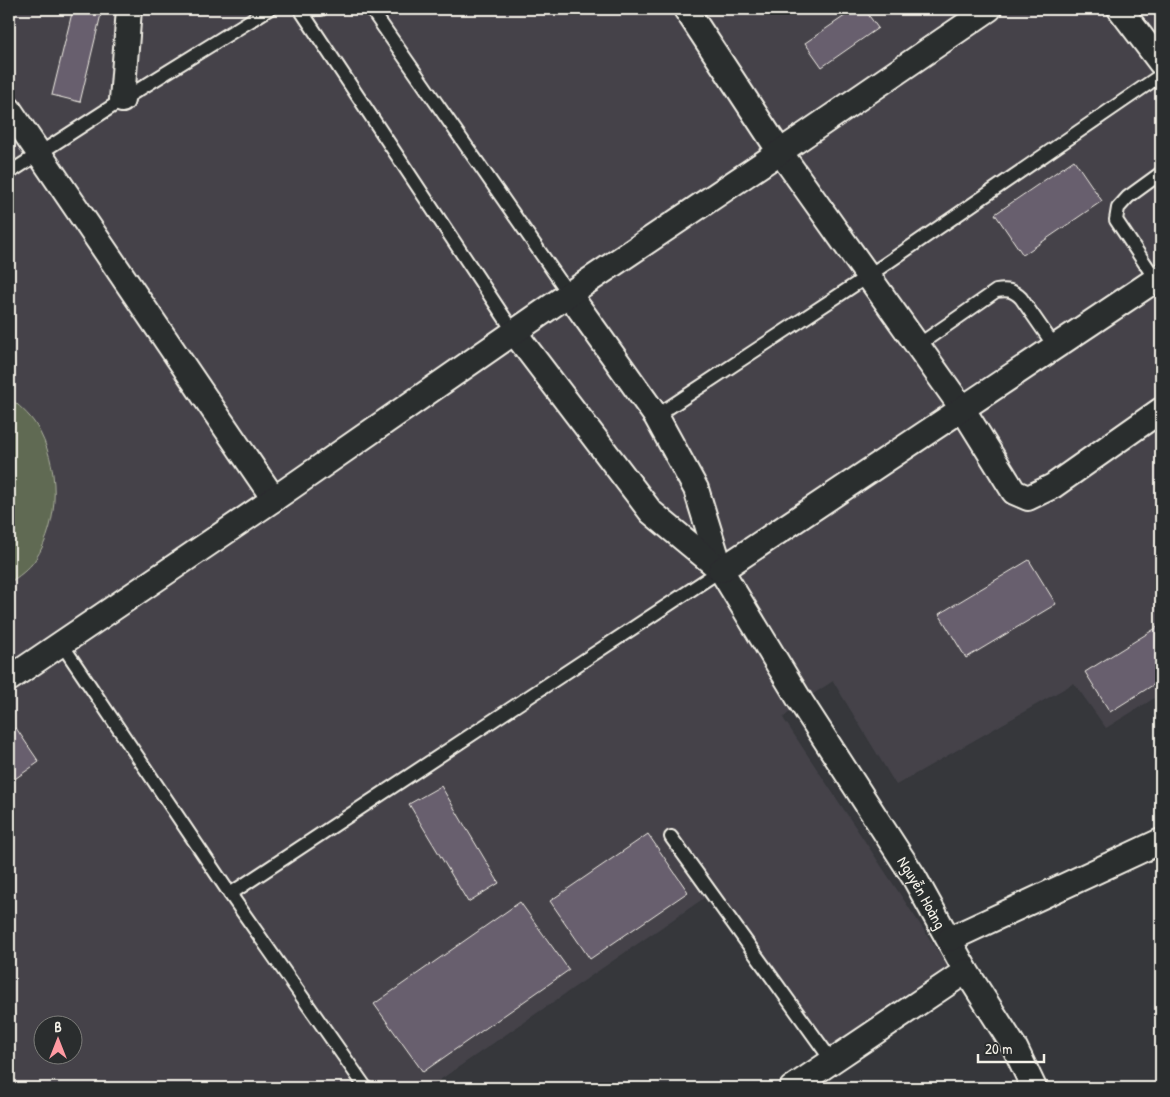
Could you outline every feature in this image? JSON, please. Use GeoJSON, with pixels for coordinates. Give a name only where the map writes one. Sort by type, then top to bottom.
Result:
{"type":"FeatureCollection","features":[{"type":"Feature","properties":{"kind":"street"},"geometry":{"type":"LineString","coordinates":[[122,100],[129,9]]}},
{"type":"Feature","properties":{"kind":"street"},"geometry":{"type":"LineString","coordinates":[[686,9],[780,152],[962,408],[1014,492],[1028,498],[1053,486],[1161,410]]}},
{"type":"Feature","properties":{"kind":"street"},"geometry":{"type":"LineString","coordinates":[[9,679],[988,9]]}},
{"type":"Feature","properties":{"kind":"street"},"geometry":{"type":"LineString","coordinates":[[1120,9],[1161,63]]}},
{"type":"Feature","properties":{"kind":"street"},"geometry":{"type":"LineString","coordinates":[[9,109],[274,498]]}},
{"type":"Feature","properties":{"kind":"street"},"geometry":{"type":"LineString","coordinates":[[721,570],[1158,278]]}},
{"type":"Feature","properties":{"kind":"street"},"geometry":{"type":"LineString","coordinates":[[569,294],[656,416],[696,489],[721,570]]}},
{"type":"Feature","properties":{"kind":"street"},"geometry":{"type":"LineString","coordinates":[[514,332],[651,512],[721,570]]}},
{"type":"Feature","properties":{"kind":"street","name":"Nguyễn Hoàng"},"geometry":{"type":"LineString","coordinates":[[721,570],[801,702],[914,877],[966,970],[1015,1048],[1034,1088]]}},
{"type":"Feature","properties":{"kind":"street"},"geometry":{"type":"LineString","coordinates":[[950,939],[1161,840]]}},
{"type":"Feature","properties":{"kind":"street"},"geometry":{"type":"LineString","coordinates":[[792,1088],[966,970]]}},
{"type":"Feature","properties":{"kind":"lane"},"geometry":{"type":"LineString","coordinates":[[9,173],[269,9]]}},
{"type":"Feature","properties":{"kind":"lane"},"geometry":{"type":"LineString","coordinates":[[300,9],[514,332]]}},
{"type":"Feature","properties":{"kind":"lane"},"geometry":{"type":"LineString","coordinates":[[310,9],[321,9]]}},
{"type":"Feature","properties":{"kind":"lane"},"geometry":{"type":"LineString","coordinates":[[371,9],[569,294]]}},
{"type":"Feature","properties":{"kind":"lane"},"geometry":{"type":"LineString","coordinates":[[656,416],[868,276],[1161,75]]}},
{"type":"Feature","properties":{"kind":"lane"},"geometry":{"type":"LineString","coordinates":[[1158,278],[1116,220],[1118,208],[1128,197],[1161,173]]}},
{"type":"Feature","properties":{"kind":"lane"},"geometry":{"type":"LineString","coordinates":[[918,346],[996,291],[1008,290],[1015,292],[1021,298],[1055,347]]}},
{"type":"Feature","properties":{"kind":"lane"},"geometry":{"type":"LineString","coordinates":[[230,894],[721,570]]}},
{"type":"Feature","properties":{"kind":"lane"},"geometry":{"type":"LineString","coordinates":[[61,643],[230,894],[366,1088]]}},
{"type":"Feature","properties":{"kind":"lane"},"geometry":{"type":"LineString","coordinates":[[671,837],[832,1061]]}},
{"type":"Feature","properties":{"kind":"shaded area"},"geometry":{"type":"Polygon","coordinates":[[[9,9],[1161,9],[1161,694],[1106,728],[1074,683],[896,785],[833,681],[801,702],[783,718],[951,971],[823,1057],[707,896],[428,1088],[9,1088],[9,9]]]}},
{"type":"Feature","properties":{"kind":"green space"},"geometry":{"type":"Polygon","coordinates":[[[9,397],[33,421],[44,441],[50,457],[54,493],[53,511],[43,545],[30,567],[9,583],[9,397]]]}},
{"type":"Feature","properties":{"kind":"building"},"geometry":{"type":"Polygon","coordinates":[[[69,9],[102,10],[80,102],[52,95],[72,13],[69,9]]]}},
{"type":"Feature","properties":{"kind":"building"},"geometry":{"type":"Polygon","coordinates":[[[855,9],[864,9],[878,28],[822,67],[805,43],[855,9]]]}},
{"type":"Feature","properties":{"kind":"building"},"geometry":{"type":"Polygon","coordinates":[[[1074,160],[1102,201],[1023,255],[995,214],[1074,160]]]}},
{"type":"Feature","properties":{"kind":"building"},"geometry":{"type":"Polygon","coordinates":[[[1029,560],[1056,604],[966,658],[939,614],[1029,560]]]}},
{"type":"Feature","properties":{"kind":"building"},"geometry":{"type":"Polygon","coordinates":[[[1161,625],[1161,680],[1110,712],[1085,672],[1161,625]]]}},
{"type":"Feature","properties":{"kind":"building"},"geometry":{"type":"Polygon","coordinates":[[[16,728],[39,762],[9,783],[9,733],[16,728]]]}},
{"type":"Feature","properties":{"kind":"building"},"geometry":{"type":"Polygon","coordinates":[[[441,786],[499,883],[468,902],[409,804],[441,786]]]}},
{"type":"Feature","properties":{"kind":"building"},"geometry":{"type":"Polygon","coordinates":[[[648,834],[688,892],[590,959],[550,901],[648,834]]]}},
{"type":"Feature","properties":{"kind":"building"},"geometry":{"type":"Polygon","coordinates":[[[520,902],[569,970],[423,1072],[374,1004],[520,902]]]}}]}
